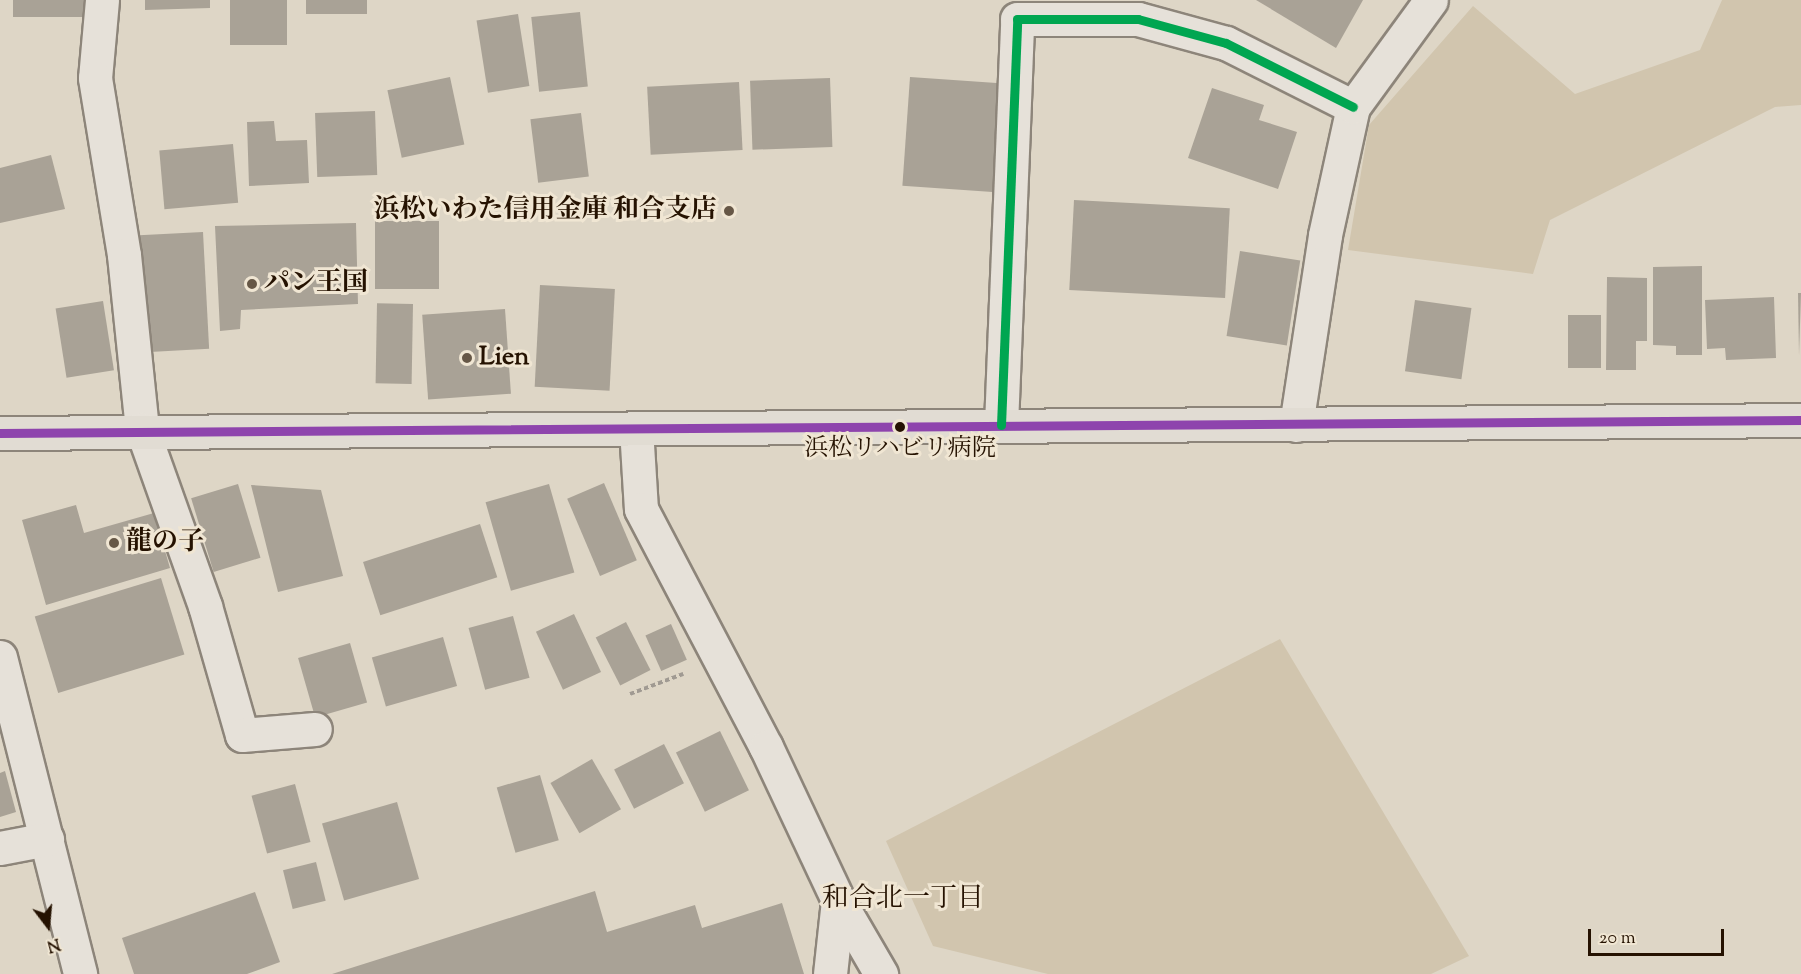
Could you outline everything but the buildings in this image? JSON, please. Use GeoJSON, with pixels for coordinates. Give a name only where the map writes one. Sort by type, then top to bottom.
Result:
{"type":"FeatureCollection","features":[{"type":"Feature","properties":{"kind":"main road"},"geometry":{"type":"LineString","coordinates":[[0,433],[142,429],[1296,425],[1801,420]]}},
{"type":"Feature","properties":{"kind":"street"},"geometry":{"type":"LineString","coordinates":[[102,0],[95,78],[124,255],[142,429],[205,606],[242,735],[315,729]]}},
{"type":"Feature","properties":{"kind":"street"},"geometry":{"type":"LineString","coordinates":[[1296,425],[1325,235],[1353,107],[1431,0]]}},
{"type":"Feature","properties":{"kind":"street"},"geometry":{"type":"LineString","coordinates":[[1001,425],[1017,20],[1138,19],[1226,43],[1353,107]]}},
{"type":"Feature","properties":{"kind":"street"},"geometry":{"type":"LineString","coordinates":[[636,428],[641,509],[766,747],[838,900],[881,974]]}},
{"type":"Feature","properties":{"kind":"street"},"geometry":{"type":"LineString","coordinates":[[0,657],[80,974]]}},
{"type":"Feature","properties":{"kind":"street"},"geometry":{"type":"LineString","coordinates":[[0,848],[47,839]]}},
{"type":"Feature","properties":{"kind":"street"},"geometry":{"type":"LineString","coordinates":[[830,974],[838,900]]}},
{"type":"Feature","properties":{"kind":"path"},"geometry":{"type":"LineString","coordinates":[[630,694],[679,676]]}},
{"type":"Feature","properties":{"kind":"shaded area"},"geometry":{"type":"Polygon","coordinates":[[[1722,0],[1801,0],[1801,105],[1775,107],[1550,220],[1533,274],[1348,250],[1369,125],[1473,6],[1575,94],[1700,50],[1722,0]]]}},
{"type":"Feature","properties":{"kind":"shaded area"},"geometry":{"type":"Polygon","coordinates":[[[1280,639],[1469,956],[1431,974],[1048,974],[933,946],[886,841],[1280,639]]]}},
{"type":"Feature","properties":{"kind":"transit line"},"geometry":{"type":"LineString","coordinates":[[1001,425],[1017,19],[1138,19],[1226,43],[1353,107]]}},
{"type":"Feature","properties":{"kind":"transit line"},"geometry":{"type":"LineString","coordinates":[[0,433],[1801,420]]}},
{"type":"Feature","properties":{"kind":"place","name":"浜松いわた信用金庫 和合支店"},"geometry":{"type":"Point","coordinates":[729,211]}},
{"type":"Feature","properties":{"kind":"place","name":"パン王国"},"geometry":{"type":"Point","coordinates":[252,284]}},
{"type":"Feature","properties":{"kind":"place","name":"Lien"},"geometry":{"type":"Point","coordinates":[467,358]}},
{"type":"Feature","properties":{"kind":"place","name":"浜松リハビリ病院"},"geometry":{"type":"Point","coordinates":[900,427]}},
{"type":"Feature","properties":{"kind":"place","name":"龍の子"},"geometry":{"type":"Point","coordinates":[114,543]}},
{"type":"Feature","properties":{"kind":"district","name":"和合北一丁目"},"geometry":{"type":"Point","coordinates":[903,900]}}]}
